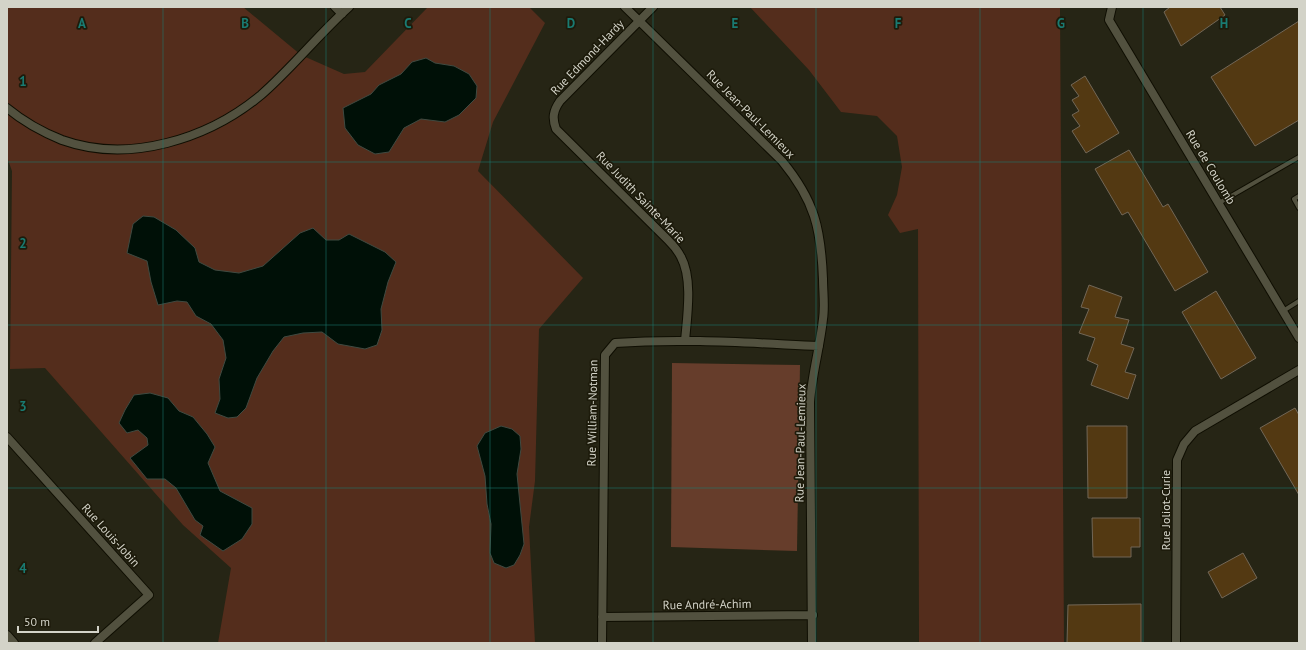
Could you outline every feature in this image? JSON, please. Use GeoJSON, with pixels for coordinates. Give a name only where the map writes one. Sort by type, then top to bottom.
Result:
{"type":"FeatureCollection","features":[{"type":"Feature","properties":{"kind":"street"},"geometry":{"type":"LineString","coordinates":[[335,7],[342,14]]}},
{"type":"Feature","properties":{"kind":"street"},"geometry":{"type":"LineString","coordinates":[[7,108],[23,121],[62,140],[91,146],[110,149],[123,149],[148,146],[176,140],[194,134],[221,121],[260,95],[349,7]]}},
{"type":"Feature","properties":{"kind":"street","name":"Rue Jean-Paul-Lemieux"},"geometry":{"type":"LineString","coordinates":[[625,7],[782,162],[806,196],[816,222],[822,248],[824,316],[810,402],[813,615],[812,643]]}},
{"type":"Feature","properties":{"kind":"street","name":"Rue Edmond-Hardy"},"geometry":{"type":"LineString","coordinates":[[556,129],[553,122],[553,116],[556,106],[653,7]]}},
{"type":"Feature","properties":{"kind":"street","name":"Rue de Coulomb"},"geometry":{"type":"LineString","coordinates":[[1112,7],[1109,20],[1299,338]]}},
{"type":"Feature","properties":{"kind":"street","name":"Rue Judith Sainte-Marie"},"geometry":{"type":"LineString","coordinates":[[556,129],[676,248],[682,258],[687,281],[685,341]]}},
{"type":"Feature","properties":{"kind":"street","name":"Rue William-Notman"},"geometry":{"type":"LineString","coordinates":[[602,643],[605,355],[615,343],[685,341],[819,346]]}},
{"type":"Feature","properties":{"kind":"street","name":"Rue Joliot-Curie"},"geometry":{"type":"LineString","coordinates":[[1176,643],[1177,460],[1184,444],[1195,431],[1299,370]]}},
{"type":"Feature","properties":{"kind":"street","name":"Rue Louis-Jobin"},"geometry":{"type":"LineString","coordinates":[[7,437],[149,595],[95,643]]}},
{"type":"Feature","properties":{"kind":"street","name":"Rue André-Achim"},"geometry":{"type":"LineString","coordinates":[[602,617],[813,615]]}},
{"type":"Feature","properties":{"kind":"street"},"geometry":{"type":"LineString","coordinates":[[7,636],[14,643]]}},
{"type":"Feature","properties":{"kind":"lane"},"geometry":{"type":"LineString","coordinates":[[1218,203],[1299,157]]}},
{"type":"Feature","properties":{"kind":"lane"},"geometry":{"type":"LineString","coordinates":[[1299,196],[1294,199],[1299,208]]}},
{"type":"Feature","properties":{"kind":"lane"},"geometry":{"type":"LineString","coordinates":[[1283,312],[1299,301]]}},
{"type":"Feature","properties":{"kind":"shaded area"},"geometry":{"type":"Polygon","coordinates":[[[7,7],[243,7],[301,55],[344,74],[365,72],[428,7],[529,7],[545,23],[493,122],[478,171],[583,278],[539,329],[535,481],[529,527],[535,643],[218,643],[231,568],[183,525],[45,368],[10,369],[12,171],[7,157],[7,7]]]}},
{"type":"Feature","properties":{"kind":"shaded area"},"geometry":{"type":"Polygon","coordinates":[[[750,7],[1060,7],[1064,643],[919,643],[918,229],[900,233],[888,215],[897,195],[902,167],[897,136],[877,116],[841,112],[809,70],[750,7]]]}},
{"type":"Feature","properties":{"kind":"shaded area"},"geometry":{"type":"Polygon","coordinates":[[[426,58],[435,63],[454,66],[469,74],[477,86],[476,98],[459,115],[445,122],[421,119],[404,128],[389,152],[375,154],[358,145],[345,128],[343,108],[371,94],[379,85],[401,74],[412,62],[426,58]]]}},
{"type":"Feature","properties":{"kind":"shaded area"},"geometry":{"type":"Polygon","coordinates":[[[143,216],[154,217],[176,230],[195,248],[199,262],[215,270],[239,273],[263,266],[300,233],[313,228],[326,240],[339,240],[349,234],[385,252],[396,262],[388,282],[381,309],[382,330],[377,345],[365,349],[338,344],[322,332],[303,333],[284,337],[273,351],[257,378],[246,408],[237,417],[228,418],[215,413],[220,399],[219,379],[226,358],[223,340],[211,324],[196,316],[187,302],[177,301],[158,305],[151,282],[147,261],[127,253],[133,224],[143,216]]]}},
{"type":"Feature","properties":{"kind":"shaded area"},"geometry":{"type":"Polygon","coordinates":[[[672,363],[800,365],[797,551],[671,547],[672,363]]]}},
{"type":"Feature","properties":{"kind":"shaded area"},"geometry":{"type":"Polygon","coordinates":[[[150,393],[168,398],[179,411],[193,417],[207,434],[215,447],[208,463],[220,491],[252,508],[252,524],[242,539],[223,551],[200,535],[203,526],[195,520],[176,488],[165,479],[147,479],[130,458],[148,445],[147,438],[138,430],[127,433],[119,423],[134,395],[150,393]]]}},
{"type":"Feature","properties":{"kind":"shaded area"},"geometry":{"type":"Polygon","coordinates":[[[501,426],[512,429],[520,436],[521,449],[517,474],[524,544],[514,565],[506,568],[494,563],[490,553],[491,524],[487,504],[485,476],[477,446],[485,433],[501,426]]]}},
{"type":"Feature","properties":{"kind":"building"},"geometry":{"type":"Polygon","coordinates":[[[1170,7],[1220,7],[1225,15],[1181,46],[1164,12],[1170,7]]]}},
{"type":"Feature","properties":{"kind":"building"},"geometry":{"type":"Polygon","coordinates":[[[1299,21],[1299,120],[1255,146],[1211,77],[1299,21]]]}},
{"type":"Feature","properties":{"kind":"building"},"geometry":{"type":"Polygon","coordinates":[[[1085,76],[1119,133],[1086,153],[1072,131],[1080,126],[1072,115],[1079,111],[1072,100],[1079,96],[1071,85],[1085,76]]]}},
{"type":"Feature","properties":{"kind":"building"},"geometry":{"type":"Polygon","coordinates":[[[1129,150],[1163,207],[1168,204],[1208,272],[1175,291],[1128,212],[1122,215],[1095,169],[1129,150]]]}},
{"type":"Feature","properties":{"kind":"building"},"geometry":{"type":"Polygon","coordinates":[[[1089,285],[1122,297],[1115,317],[1129,320],[1121,344],[1134,348],[1125,372],[1136,375],[1128,399],[1091,385],[1098,365],[1087,360],[1095,338],[1079,333],[1089,309],[1081,307],[1089,285]]]}},
{"type":"Feature","properties":{"kind":"building"},"geometry":{"type":"Polygon","coordinates":[[[1216,291],[1256,358],[1221,379],[1182,312],[1216,291]]]}},
{"type":"Feature","properties":{"kind":"building"},"geometry":{"type":"Polygon","coordinates":[[[1295,408],[1299,415],[1299,495],[1260,428],[1295,408]]]}},
{"type":"Feature","properties":{"kind":"building"},"geometry":{"type":"Polygon","coordinates":[[[1087,426],[1127,426],[1127,498],[1088,498],[1087,426]]]}},
{"type":"Feature","properties":{"kind":"building"},"geometry":{"type":"Polygon","coordinates":[[[1092,518],[1140,518],[1140,547],[1131,547],[1131,557],[1093,557],[1092,518]]]}},
{"type":"Feature","properties":{"kind":"building"},"geometry":{"type":"Polygon","coordinates":[[[1243,553],[1257,578],[1222,598],[1208,572],[1243,553]]]}},
{"type":"Feature","properties":{"kind":"building"},"geometry":{"type":"Polygon","coordinates":[[[1141,604],[1141,643],[1067,643],[1068,605],[1141,604]]]}}]}
